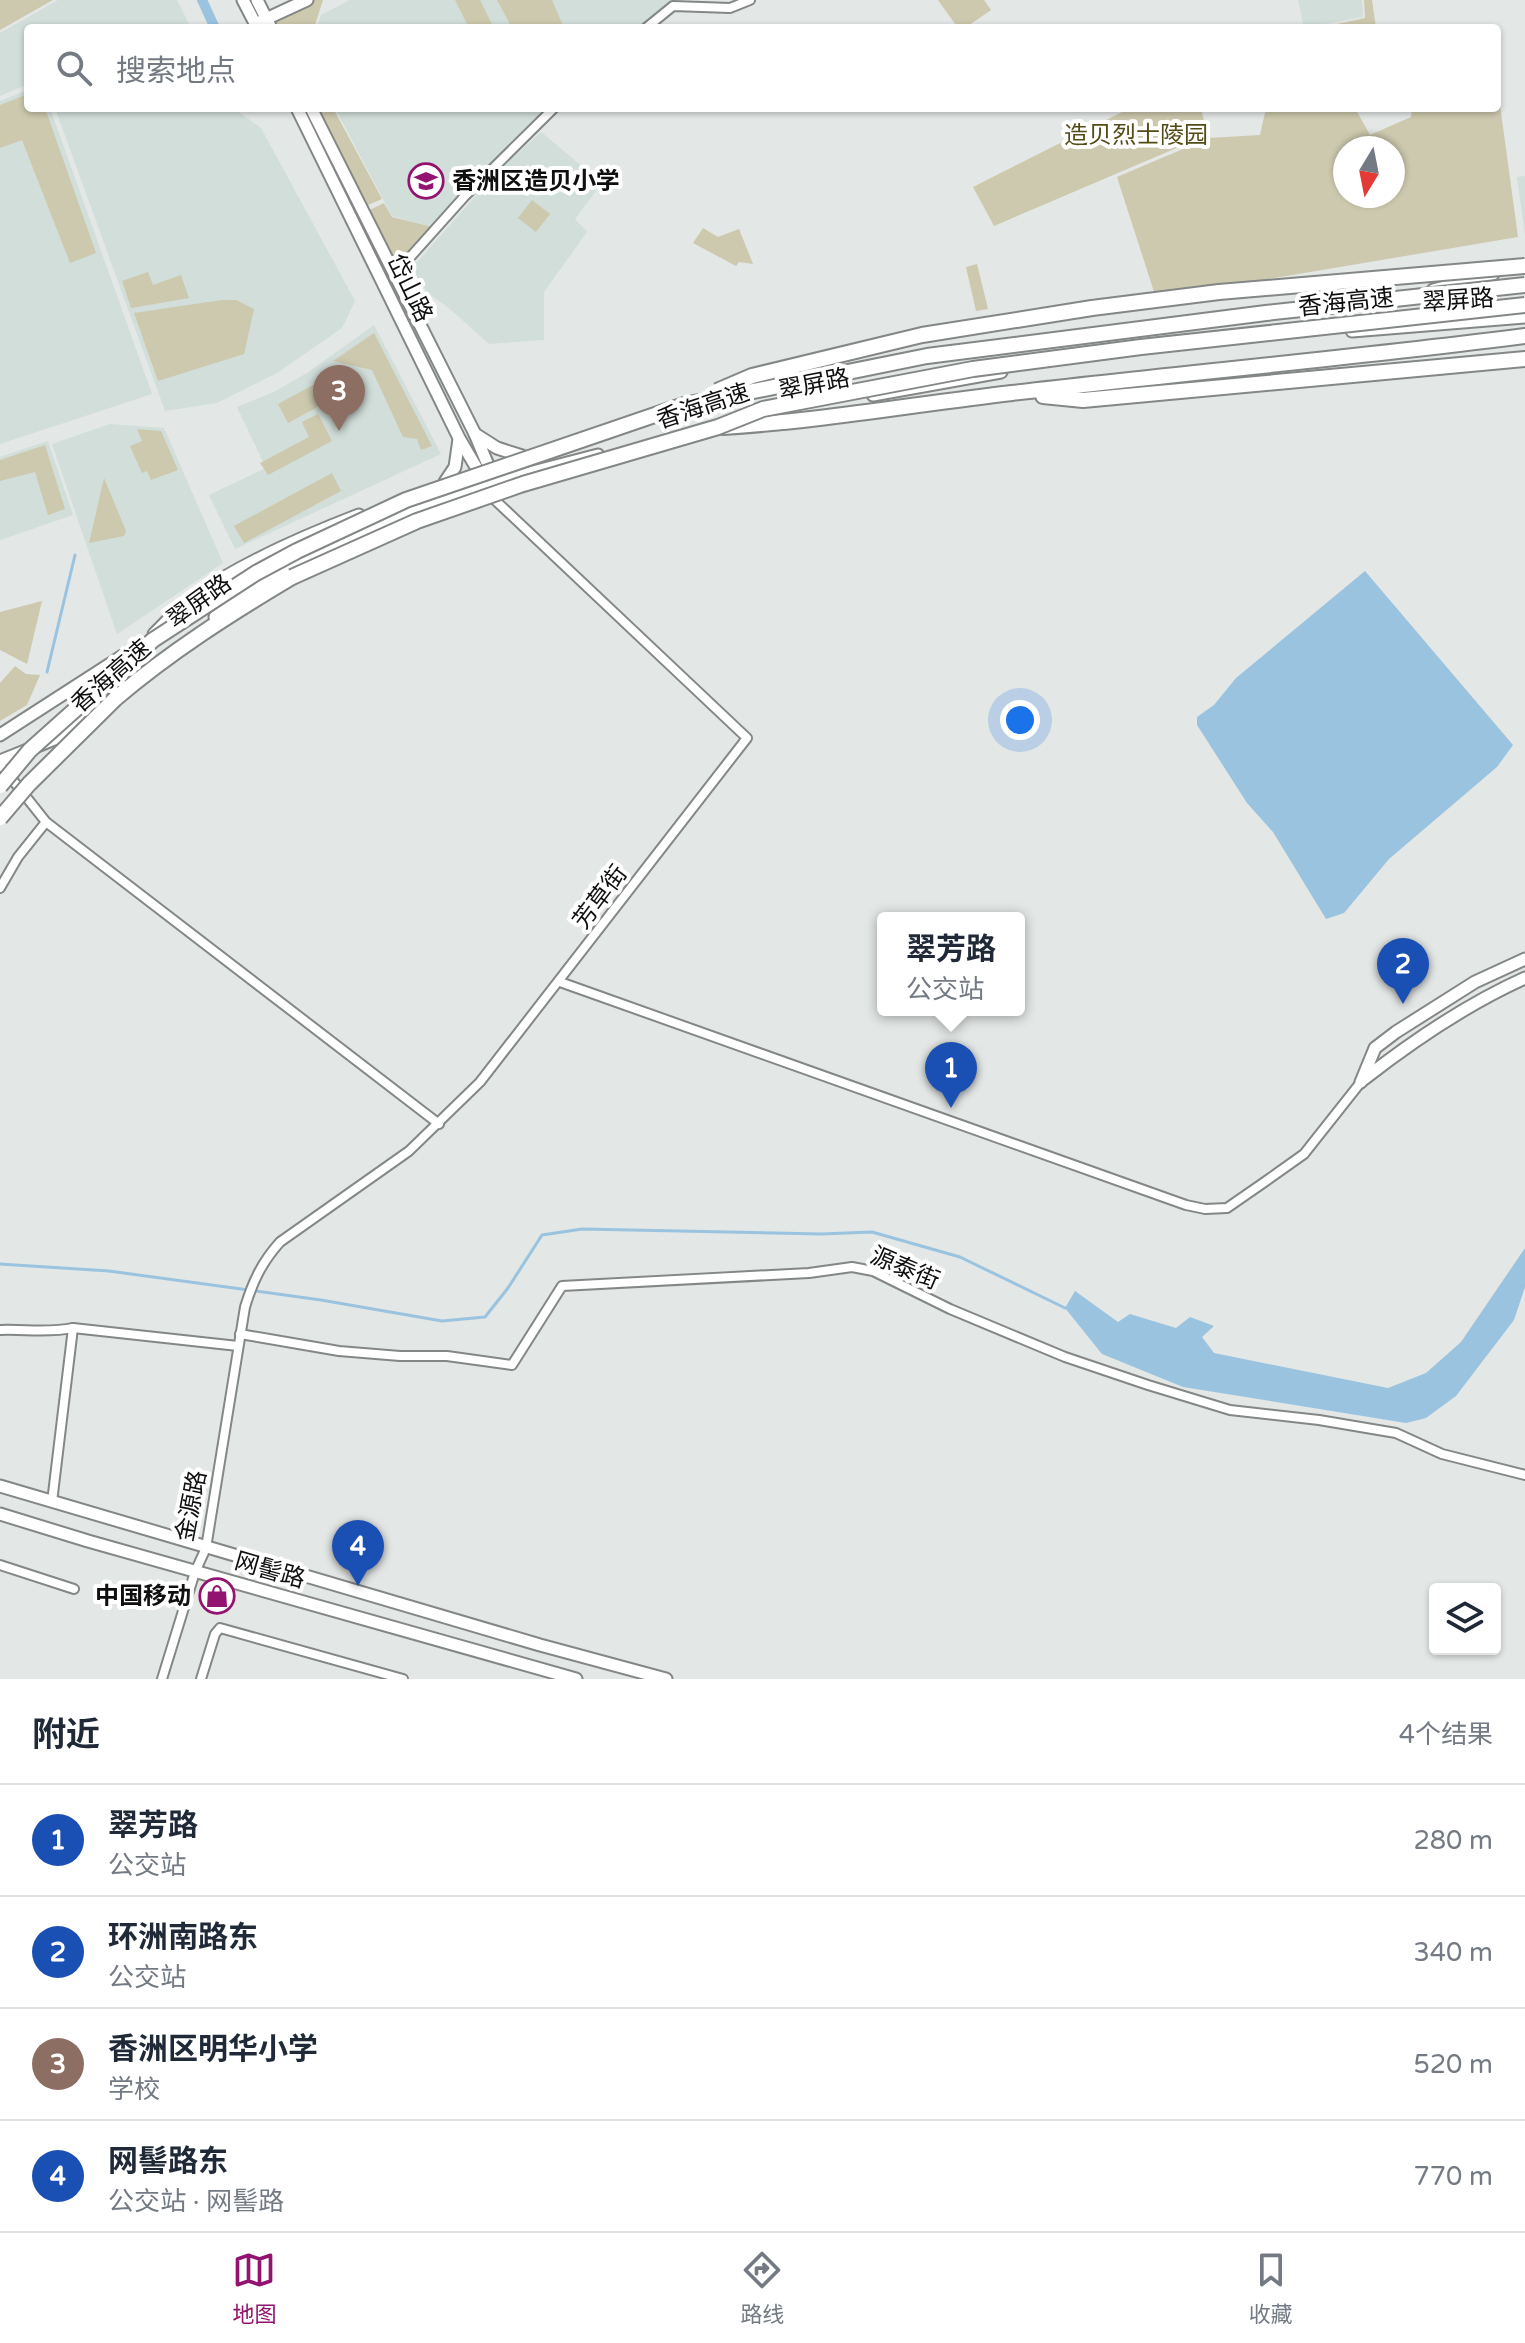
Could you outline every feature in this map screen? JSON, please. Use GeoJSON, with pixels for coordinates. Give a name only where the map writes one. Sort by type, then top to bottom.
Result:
{"type":"FeatureCollection","features":[{"type":"Feature","properties":{"kind":"highway"},"geometry":{"type":"LineString","coordinates":[[684,405],[752,376],[922,335],[1219,292],[1525,265]]}},
{"type":"Feature","properties":{"kind":"highway","name":"香海高速"},"geometry":{"type":"LineString","coordinates":[[0,786],[39,741],[153,640],[269,566],[406,500],[684,405],[927,356],[1525,283]]}},
{"type":"Feature","properties":{"kind":"highway","name":"香海高速"},"geometry":{"type":"LineString","coordinates":[[0,818],[83,729],[162,660],[221,619],[292,577],[417,521],[523,484],[718,427],[763,409],[973,369],[1141,347],[1525,305]]}},
{"type":"Feature","properties":{"kind":"highway"},"geometry":{"type":"LineString","coordinates":[[718,427],[784,423],[1010,393],[1525,336]]}},
{"type":"Feature","properties":{"kind":"highway"},"geometry":{"type":"LineString","coordinates":[[1010,393],[1083,400],[1525,359]]}},
{"type":"Feature","properties":{"kind":"main road"},"geometry":{"type":"LineString","coordinates":[[243,0],[262,24]]}},
{"type":"Feature","properties":{"kind":"main road"},"geometry":{"type":"LineString","coordinates":[[257,0],[263,24]]}},
{"type":"Feature","properties":{"kind":"main road"},"geometry":{"type":"LineString","coordinates":[[265,24],[307,0]]}},
{"type":"Feature","properties":{"kind":"main road","name":"岱山路"},"geometry":{"type":"LineString","coordinates":[[299,112],[459,438],[483,467]]}},
{"type":"Feature","properties":{"kind":"main road","name":"岱山路"},"geometry":{"type":"LineString","coordinates":[[313,112],[475,434],[483,467],[491,483]]}},
{"type":"Feature","properties":{"kind":"main road"},"geometry":{"type":"LineString","coordinates":[[1422,293],[1525,265]]}},
{"type":"Feature","properties":{"kind":"main road","name":"翠屏路"},"geometry":{"type":"LineString","coordinates":[[0,735],[146,641],[191,600],[232,575],[315,532],[483,467],[677,412],[780,388],[983,349],[1160,323],[1525,283]]}},
{"type":"Feature","properties":{"kind":"main road","name":"翠屏路"},"geometry":{"type":"LineString","coordinates":[[0,763],[62,736],[161,656],[261,584],[411,513],[491,483],[697,429],[1003,371],[1216,341],[1525,317]]}},
{"type":"Feature","properties":{"kind":"main road"},"geometry":{"type":"LineString","coordinates":[[475,434],[497,448],[522,456]]}},
{"type":"Feature","properties":{"kind":"main road"},"geometry":{"type":"LineString","coordinates":[[445,482],[455,467],[459,438]]}},
{"type":"Feature","properties":{"kind":"main road"},"geometry":{"type":"LineString","coordinates":[[1361,1082],[1375,1048],[1396,1032],[1475,982],[1525,959]]}},
{"type":"Feature","properties":{"kind":"main road"},"geometry":{"type":"LineString","coordinates":[[1361,1082],[1408,1044],[1525,978]]}},
{"type":"Feature","properties":{"kind":"main road"},"geometry":{"type":"LineString","coordinates":[[0,1486],[666,1679]]}},
{"type":"Feature","properties":{"kind":"main road","name":"网髻路"},"geometry":{"type":"LineString","coordinates":[[0,1514],[576,1679]]}},
{"type":"Feature","properties":{"kind":"street"},"geometry":{"type":"LineString","coordinates":[[651,24],[673,6],[730,8],[750,0]]}},
{"type":"Feature","properties":{"kind":"street"},"geometry":{"type":"LineString","coordinates":[[396,277],[464,197],[550,112]]}},
{"type":"Feature","properties":{"kind":"street","name":"芳草街"},"geometry":{"type":"LineString","coordinates":[[240,1334],[252,1284],[264,1261],[280,1242],[409,1151],[480,1082],[747,738],[496,501],[491,483]]}},
{"type":"Feature","properties":{"kind":"street"},"geometry":{"type":"LineString","coordinates":[[0,763],[46,822],[439,1124]]}},
{"type":"Feature","properties":{"kind":"street"},"geometry":{"type":"LineString","coordinates":[[0,888],[18,857],[46,822]]}},
{"type":"Feature","properties":{"kind":"street"},"geometry":{"type":"LineString","coordinates":[[560,982],[1186,1205],[1205,1209],[1227,1208],[1304,1154],[1361,1082]]}},
{"type":"Feature","properties":{"kind":"street","name":"源泰街"},"geometry":{"type":"LineString","coordinates":[[240,1334],[339,1351],[447,1356],[512,1365],[562,1286],[809,1273],[852,1267],[873,1271],[950,1309],[1101,1370],[1148,1385],[1230,1410],[1396,1433],[1442,1454],[1525,1475]]}},
{"type":"Feature","properties":{"kind":"street"},"geometry":{"type":"LineString","coordinates":[[0,1330],[30,1328],[57,1331],[73,1328],[238,1346]]}},
{"type":"Feature","properties":{"kind":"street"},"geometry":{"type":"LineString","coordinates":[[52,1502],[73,1328]]}},
{"type":"Feature","properties":{"kind":"street","name":"金源路"},"geometry":{"type":"LineString","coordinates":[[162,1679],[195,1572],[206,1548],[240,1334]]}},
{"type":"Feature","properties":{"kind":"street"},"geometry":{"type":"LineString","coordinates":[[0,1565],[74,1589]]}},
{"type":"Feature","properties":{"kind":"street"},"geometry":{"type":"LineString","coordinates":[[201,1679],[215,1634],[220,1628],[403,1679]]}},
{"type":"Feature","properties":{"kind":"shaded area"},"geometry":{"type":"Polygon","coordinates":[[[58,0],[177,0],[189,24],[24,24],[24,86],[0,96],[0,33],[58,0]]]}},
{"type":"Feature","properties":{"kind":"shaded area"},"geometry":{"type":"Polygon","coordinates":[[[350,0],[671,0],[644,24],[318,24],[321,15],[350,0]]]}},
{"type":"Feature","properties":{"kind":"shaded area"},"geometry":{"type":"Polygon","coordinates":[[[1298,0],[1362,0],[1363,17],[1325,24],[1303,24],[1298,0]]]}},
{"type":"Feature","properties":{"kind":"shaded area"},"geometry":{"type":"Polygon","coordinates":[[[24,92],[24,112],[51,112],[152,394],[0,444],[0,101],[24,92]]]}},
{"type":"Feature","properties":{"kind":"shaded area"},"geometry":{"type":"Polygon","coordinates":[[[56,112],[239,112],[261,128],[355,301],[342,328],[277,373],[217,403],[165,411],[56,112]]]}},
{"type":"Feature","properties":{"kind":"shaded area","name":"香洲区造贝小学"},"geometry":{"type":"Polygon","coordinates":[[[337,112],[550,112],[437,228],[392,216],[337,112]]]}},
{"type":"Feature","properties":{"kind":"shaded area"},"geometry":{"type":"Polygon","coordinates":[[[541,132],[602,183],[575,219],[587,232],[544,292],[544,340],[489,344],[428,293],[410,270],[495,174],[541,132]]]}},
{"type":"Feature","properties":{"kind":"shaded area"},"geometry":{"type":"Polygon","coordinates":[[[1525,176],[1525,235],[1517,177],[1525,176]]]}},
{"type":"Feature","properties":{"kind":"shaded area"},"geometry":{"type":"Polygon","coordinates":[[[374,325],[441,454],[235,549],[209,495],[266,468],[237,407],[274,392],[307,373],[374,325]]]}},
{"type":"Feature","properties":{"kind":"shaded area"},"geometry":{"type":"Polygon","coordinates":[[[110,424],[164,428],[223,563],[117,634],[52,444],[110,424]]]}},
{"type":"Feature","properties":{"kind":"shaded area"},"geometry":{"type":"Polygon","coordinates":[[[48,441],[73,515],[0,540],[0,457],[48,441]]]}},
{"type":"Feature","properties":{"kind":"green space"},"geometry":{"type":"Polygon","coordinates":[[[0,0],[53,0],[0,30],[0,0]]]}},
{"type":"Feature","properties":{"kind":"green space"},"geometry":{"type":"Polygon","coordinates":[[[311,0],[323,0],[315,24],[264,22],[311,0]]]}},
{"type":"Feature","properties":{"kind":"green space"},"geometry":{"type":"Polygon","coordinates":[[[455,0],[480,0],[492,24],[467,24],[455,0]]]}},
{"type":"Feature","properties":{"kind":"green space"},"geometry":{"type":"Polygon","coordinates":[[[497,0],[552,0],[562,24],[510,24],[497,0]]]}},
{"type":"Feature","properties":{"kind":"green space"},"geometry":{"type":"Polygon","coordinates":[[[938,0],[984,0],[991,10],[971,24],[955,24],[938,0]]]}},
{"type":"Feature","properties":{"kind":"green space"},"geometry":{"type":"Polygon","coordinates":[[[1364,0],[1372,0],[1375,24],[1337,24],[1365,18],[1364,0]]]}},
{"type":"Feature","properties":{"kind":"green space"},"geometry":{"type":"Polygon","coordinates":[[[24,96],[24,112],[46,112],[96,253],[70,263],[22,140],[0,148],[0,105],[24,96]]]}},
{"type":"Feature","properties":{"kind":"green space"},"geometry":{"type":"Polygon","coordinates":[[[307,112],[335,112],[382,199],[354,211],[307,112]]]}},
{"type":"Feature","properties":{"kind":"green space","name":"造贝烈士陵园"},"geometry":{"type":"Polygon","coordinates":[[[1122,112],[1202,112],[1207,135],[994,226],[973,187],[1122,112]]]}},
{"type":"Feature","properties":{"kind":"green space"},"geometry":{"type":"Polygon","coordinates":[[[1265,112],[1357,112],[1370,135],[1411,117],[1412,112],[1501,112],[1518,237],[1156,298],[1117,177],[1209,138],[1260,135],[1265,112]]]}},
{"type":"Feature","properties":{"kind":"green space"},"geometry":{"type":"Polygon","coordinates":[[[532,200],[550,214],[536,232],[518,218],[532,200]]]}},
{"type":"Feature","properties":{"kind":"green space"},"geometry":{"type":"Polygon","coordinates":[[[384,203],[392,217],[433,227],[387,283],[355,217],[384,203]]]}},
{"type":"Feature","properties":{"kind":"green space"},"geometry":{"type":"Polygon","coordinates":[[[703,228],[718,237],[739,229],[753,264],[739,262],[736,266],[693,243],[703,228]]]}},
{"type":"Feature","properties":{"kind":"green space"},"geometry":{"type":"Polygon","coordinates":[[[977,264],[988,309],[976,311],[966,267],[977,264]]]}},
{"type":"Feature","properties":{"kind":"green space"},"geometry":{"type":"Polygon","coordinates":[[[148,272],[153,285],[181,275],[189,298],[131,308],[122,281],[148,272]]]}},
{"type":"Feature","properties":{"kind":"green space"},"geometry":{"type":"Polygon","coordinates":[[[236,300],[254,309],[244,354],[158,381],[134,313],[236,300]]]}},
{"type":"Feature","properties":{"kind":"green space"},"geometry":{"type":"Polygon","coordinates":[[[374,333],[432,446],[421,450],[417,439],[403,437],[372,370],[333,361],[374,333]]]}},
{"type":"Feature","properties":{"kind":"green space"},"geometry":{"type":"Polygon","coordinates":[[[313,385],[323,404],[288,423],[278,404],[313,385]]]}},
{"type":"Feature","properties":{"kind":"green space"},"geometry":{"type":"Polygon","coordinates":[[[318,414],[332,441],[268,475],[260,463],[309,437],[302,422],[318,414]]]}},
{"type":"Feature","properties":{"kind":"green space"},"geometry":{"type":"Polygon","coordinates":[[[137,429],[161,431],[178,470],[151,480],[147,471],[142,473],[130,446],[142,441],[137,429]]]}},
{"type":"Feature","properties":{"kind":"green space"},"geometry":{"type":"Polygon","coordinates":[[[45,445],[65,509],[48,515],[35,472],[0,481],[0,460],[45,445]]]}},
{"type":"Feature","properties":{"kind":"green space"},"geometry":{"type":"Polygon","coordinates":[[[332,473],[341,491],[244,543],[234,526],[332,473]]]}},
{"type":"Feature","properties":{"kind":"green space"},"geometry":{"type":"Polygon","coordinates":[[[104,478],[126,531],[124,536],[89,543],[104,478]]]}},
{"type":"Feature","properties":{"kind":"green space"},"geometry":{"type":"Polygon","coordinates":[[[42,601],[27,664],[0,650],[0,612],[42,601]]]}},
{"type":"Feature","properties":{"kind":"green space"},"geometry":{"type":"Polygon","coordinates":[[[15,666],[26,674],[40,675],[27,705],[0,721],[0,683],[15,666]]]}},
{"type":"Feature","properties":{"kind":"water"},"geometry":{"type":"Polygon","coordinates":[[[1365,571],[1513,745],[1497,767],[1389,859],[1344,913],[1326,919],[1273,832],[1247,803],[1197,725],[1197,717],[1214,705],[1236,678],[1365,571]]]}},
{"type":"Feature","properties":{"kind":"water"},"geometry":{"type":"Polygon","coordinates":[[[1525,1248],[1525,1287],[1514,1320],[1456,1396],[1426,1418],[1406,1423],[1183,1387],[1102,1354],[1065,1308],[1075,1291],[1118,1322],[1130,1314],[1176,1328],[1190,1317],[1214,1326],[1202,1337],[1214,1353],[1388,1388],[1426,1373],[1461,1342],[1525,1248]]]}},
{"type":"Feature","properties":{"kind":"waterway"},"geometry":{"type":"LineString","coordinates":[[202,0],[213,24]]}},
{"type":"Feature","properties":{"kind":"waterway"},"geometry":{"type":"LineString","coordinates":[[47,672],[75,555]]}},
{"type":"Feature","properties":{"kind":"waterway"},"geometry":{"type":"LineString","coordinates":[[0,1264],[109,1271],[321,1300],[442,1321],[485,1317],[542,1235],[582,1229],[821,1234],[872,1232],[960,1257],[1065,1308]]}},
{"type":"Feature","properties":{"kind":"place","name":"香洲区造贝小学"},"geometry":{"type":"Point","coordinates":[426,181]}},
{"type":"Feature","properties":{"kind":"place","name":"香洲区明华小学"},"geometry":{"type":"Point","coordinates":[339,431]}},
{"type":"Feature","properties":{"kind":"place","name":"环洲南路东"},"geometry":{"type":"Point","coordinates":[1403,1004]}},
{"type":"Feature","properties":{"kind":"place","name":"翠芳路"},"geometry":{"type":"Point","coordinates":[951,1108]}},
{"type":"Feature","properties":{"kind":"place","name":"网髻路东"},"geometry":{"type":"Point","coordinates":[358,1586]}},
{"type":"Feature","properties":{"kind":"place","name":"中国移动"},"geometry":{"type":"Point","coordinates":[217,1596]}}]}
